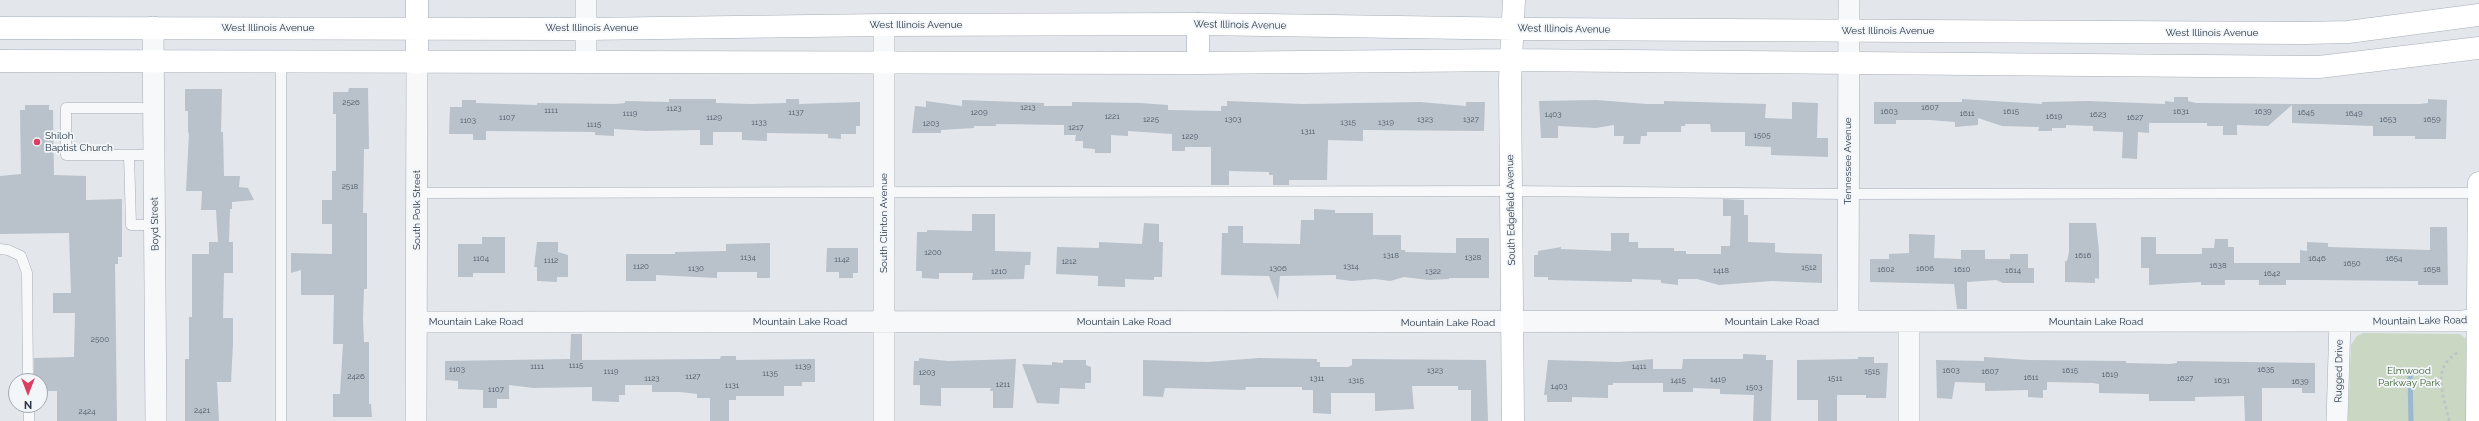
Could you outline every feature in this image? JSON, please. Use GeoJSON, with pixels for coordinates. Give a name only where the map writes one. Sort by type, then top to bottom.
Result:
{"type":"FeatureCollection","features":[{"type":"Feature","properties":{"kind":"main road","name":"South Polk Street"},"geometry":{"type":"LineString","coordinates":[[417,0],[417,63]]}},
{"type":"Feature","properties":{"kind":"main road","name":"South Edgefield Avenue"},"geometry":{"type":"LineString","coordinates":[[1513,421],[1511,191],[1514,0]]}},
{"type":"Feature","properties":{"kind":"main road","name":"West Illinois Avenue"},"geometry":{"type":"LineString","coordinates":[[0,28],[153,26],[585,29],[884,24],[1198,24],[1849,31],[2348,32],[2479,15]]}},
{"type":"Feature","properties":{"kind":"main road"},"geometry":{"type":"LineString","coordinates":[[1198,24],[1198,63]]}},
{"type":"Feature","properties":{"kind":"main road"},"geometry":{"type":"LineString","coordinates":[[2164,32],[2165,66]]}},
{"type":"Feature","properties":{"kind":"main road"},"geometry":{"type":"LineString","coordinates":[[0,61],[281,61],[417,63],[1198,63],[1512,60],[2319,67],[2479,48]]}},
{"type":"Feature","properties":{"kind":"main road"},"geometry":{"type":"LineString","coordinates":[[2477,421],[2479,183]]}},
{"type":"Feature","properties":{"kind":"street"},"geometry":{"type":"LineString","coordinates":[[586,0],[586,62]]}},
{"type":"Feature","properties":{"kind":"street","name":"Tennessee Avenue"},"geometry":{"type":"LineString","coordinates":[[1848,322],[1847,194],[1849,0]]}},
{"type":"Feature","properties":{"kind":"street","name":"South Clinton Avenue"},"geometry":{"type":"LineString","coordinates":[[884,24],[884,421]]}},
{"type":"Feature","properties":{"kind":"street","name":"Boyd Street"},"geometry":{"type":"LineString","coordinates":[[153,26],[156,421]]}},
{"type":"Feature","properties":{"kind":"street","name":"South Polk Street"},"geometry":{"type":"LineString","coordinates":[[416,421],[417,63]]}},
{"type":"Feature","properties":{"kind":"street","name":"Mountain Lake Road"},"geometry":{"type":"LineString","coordinates":[[416,322],[1512,323],[2463,321],[2478,319]]}},
{"type":"Feature","properties":{"kind":"street","name":"Rugged Drive"},"geometry":{"type":"LineString","coordinates":[[2337,421],[2340,321]]}},
{"type":"Feature","properties":{"kind":"street"},"geometry":{"type":"LineString","coordinates":[[1909,322],[1909,421]]}},
{"type":"Feature","properties":{"kind":"lane"},"geometry":{"type":"LineString","coordinates":[[281,61],[281,421]]}},
{"type":"Feature","properties":{"kind":"lane"},"geometry":{"type":"LineString","coordinates":[[153,108],[66,108],[66,155],[153,155]]}},
{"type":"Feature","properties":{"kind":"lane"},"geometry":{"type":"LineString","coordinates":[[129,155],[130,225],[155,225]]}},
{"type":"Feature","properties":{"kind":"lane"},"geometry":{"type":"LineString","coordinates":[[417,193],[884,194],[1511,191],[1847,194],[2479,193]]}},
{"type":"Feature","properties":{"kind":"lane"},"geometry":{"type":"LineString","coordinates":[[0,249],[8,250],[21,256],[27,273],[28,373]]}},
{"type":"Feature","properties":{"kind":"path"},"geometry":{"type":"LineString","coordinates":[[2459,348],[2463,358]]}},
{"type":"Feature","properties":{"kind":"path"},"geometry":{"type":"LineString","coordinates":[[2449,421],[2441,382],[2442,369],[2450,357],[2461,351]]}},
{"type":"Feature","properties":{"kind":"green space","name":"Elmwood Parkway Park"},"geometry":{"type":"Polygon","coordinates":[[[2363,333],[2460,334],[2469,341],[2469,421],[2348,421],[2351,345],[2357,336],[2363,333]]]}},
{"type":"Feature","properties":{"kind":"building"},"geometry":{"type":"Polygon","coordinates":[[[349,88],[368,88],[369,149],[364,149],[363,213],[367,213],[367,289],[364,289],[363,319],[364,342],[369,342],[369,404],[371,404],[372,417],[333,417],[333,394],[340,394],[343,344],[333,344],[334,295],[301,295],[301,270],[291,273],[291,253],[332,254],[332,224],[322,224],[322,200],[332,200],[332,171],[336,171],[336,114],[333,114],[333,92],[348,92],[349,88]]]}},
{"type":"Feature","properties":{"kind":"building"},"geometry":{"type":"Polygon","coordinates":[[[185,89],[222,89],[221,132],[223,132],[224,176],[240,176],[239,187],[248,188],[254,200],[232,202],[232,209],[230,209],[229,242],[233,242],[233,273],[224,273],[223,318],[233,318],[233,344],[231,382],[217,382],[219,421],[185,421],[185,359],[189,359],[189,317],[192,317],[192,254],[209,254],[209,242],[218,242],[216,210],[201,210],[202,191],[186,191],[189,134],[188,111],[185,111],[185,89]]]}},
{"type":"Feature","properties":{"kind":"building"},"geometry":{"type":"Polygon","coordinates":[[[2174,97],[2188,97],[2188,101],[2196,103],[2419,104],[2428,103],[2428,99],[2447,100],[2446,139],[2415,139],[2415,136],[2373,136],[2373,126],[2292,123],[2292,105],[2268,126],[2237,125],[2237,135],[2223,135],[2223,126],[2207,126],[2207,123],[2149,123],[2149,133],[2138,132],[2137,159],[2122,158],[2123,132],[2093,131],[2093,126],[2066,125],[2066,128],[2052,128],[2052,131],[2038,131],[2039,127],[2002,126],[1978,118],[1978,125],[1955,127],[1955,122],[1930,120],[1896,120],[1896,124],[1874,124],[1874,102],[1962,102],[1962,99],[2042,104],[2042,102],[2088,101],[2165,104],[2165,101],[2174,102],[2174,97]]]}},
{"type":"Feature","properties":{"kind":"building"},"geometry":{"type":"Polygon","coordinates":[[[669,99],[716,99],[716,103],[750,104],[786,103],[786,99],[799,99],[799,104],[860,102],[860,126],[856,126],[856,134],[841,134],[841,139],[828,138],[828,134],[767,133],[767,141],[742,140],[742,132],[713,132],[713,145],[700,145],[700,130],[646,131],[614,129],[614,136],[595,135],[595,132],[486,131],[486,140],[473,140],[473,134],[449,134],[450,107],[462,107],[462,100],[476,100],[476,103],[537,105],[537,103],[616,104],[625,103],[625,101],[669,102],[669,99]]]}},
{"type":"Feature","properties":{"kind":"building"},"geometry":{"type":"Polygon","coordinates":[[[962,100],[1044,103],[1044,106],[1072,106],[1072,102],[1140,103],[1168,105],[1168,110],[1221,111],[1221,106],[1227,106],[1227,101],[1302,104],[1420,102],[1466,106],[1466,102],[1485,102],[1484,131],[1363,130],[1363,141],[1328,140],[1327,180],[1289,180],[1289,185],[1273,185],[1273,175],[1269,175],[1269,172],[1229,171],[1229,185],[1211,185],[1211,147],[1185,147],[1185,151],[1172,151],[1172,134],[1128,131],[1128,136],[1111,135],[1111,153],[1095,153],[1095,149],[1083,148],[1083,141],[1075,141],[1076,135],[1064,135],[1064,125],[996,124],[996,126],[974,126],[974,128],[941,130],[941,133],[912,133],[915,106],[926,107],[926,101],[962,106],[962,100]]]}},
{"type":"Feature","properties":{"kind":"building"},"geometry":{"type":"Polygon","coordinates":[[[1596,100],[1647,104],[1664,104],[1664,101],[1766,104],[1765,118],[1792,119],[1792,102],[1818,103],[1817,138],[1828,138],[1828,157],[1771,155],[1771,147],[1745,146],[1745,132],[1711,132],[1710,124],[1685,124],[1685,126],[1681,126],[1681,132],[1647,132],[1647,136],[1641,136],[1640,144],[1623,144],[1624,136],[1614,136],[1614,125],[1596,128],[1558,126],[1558,138],[1541,138],[1539,101],[1596,100]]]}},
{"type":"Feature","properties":{"kind":"building"},"geometry":{"type":"Polygon","coordinates":[[[25,105],[49,105],[49,110],[53,110],[54,175],[86,176],[86,200],[122,199],[122,257],[118,257],[118,264],[115,264],[117,421],[57,421],[57,391],[48,391],[48,373],[34,373],[34,358],[74,357],[75,313],[53,313],[53,293],[71,293],[69,233],[0,234],[0,176],[21,174],[20,110],[25,110],[25,105]]]}},
{"type":"Feature","properties":{"kind":"building"},"geometry":{"type":"Polygon","coordinates":[[[1723,199],[1744,200],[1744,215],[1748,215],[1748,242],[1775,243],[1775,252],[1822,254],[1822,283],[1772,281],[1719,285],[1697,279],[1678,279],[1678,285],[1661,283],[1661,280],[1632,279],[1632,282],[1548,280],[1548,277],[1534,277],[1534,255],[1538,255],[1538,251],[1561,247],[1561,249],[1611,251],[1611,233],[1629,233],[1629,242],[1638,242],[1638,248],[1674,248],[1674,251],[1686,251],[1686,254],[1721,254],[1721,246],[1730,246],[1731,216],[1723,216],[1723,199]]]}},
{"type":"Feature","properties":{"kind":"building"},"geometry":{"type":"Polygon","coordinates":[[[1314,209],[1335,210],[1335,213],[1373,213],[1373,235],[1401,235],[1401,250],[1405,250],[1405,252],[1456,253],[1456,238],[1489,238],[1489,278],[1449,278],[1429,280],[1404,277],[1390,281],[1375,279],[1352,281],[1336,279],[1336,275],[1280,276],[1278,300],[1269,276],[1221,275],[1222,233],[1228,233],[1228,226],[1243,226],[1243,243],[1300,244],[1301,220],[1314,220],[1314,209]]]}},
{"type":"Feature","properties":{"kind":"building"},"geometry":{"type":"Polygon","coordinates":[[[972,214],[995,214],[995,251],[1031,252],[1030,265],[1025,265],[1024,279],[972,280],[973,273],[939,273],[939,279],[922,278],[922,271],[916,271],[917,232],[927,232],[927,230],[972,231],[972,214]]]}},
{"type":"Feature","properties":{"kind":"building"},"geometry":{"type":"Polygon","coordinates":[[[1144,223],[1159,224],[1159,242],[1163,242],[1162,277],[1154,277],[1154,280],[1125,279],[1125,287],[1098,286],[1098,276],[1056,274],[1057,247],[1099,248],[1099,242],[1142,244],[1144,223]]]}},
{"type":"Feature","properties":{"kind":"building"},"geometry":{"type":"Polygon","coordinates":[[[2069,223],[2096,223],[2099,251],[2099,279],[2095,278],[2095,283],[2065,282],[2065,261],[2067,261],[2069,252],[2069,223]]]}},
{"type":"Feature","properties":{"kind":"building"},"geometry":{"type":"Polygon","coordinates":[[[2430,227],[2447,227],[2448,285],[2418,285],[2418,281],[2286,280],[2286,285],[2259,285],[2259,280],[2225,280],[2225,285],[2201,285],[2201,282],[2149,285],[2149,268],[2141,268],[2141,237],[2156,237],[2156,254],[2202,254],[2202,248],[2214,248],[2215,239],[2228,239],[2228,247],[2234,247],[2234,263],[2300,263],[2300,250],[2307,251],[2307,242],[2328,243],[2328,247],[2430,250],[2430,227]]]}},
{"type":"Feature","properties":{"kind":"building"},"geometry":{"type":"Polygon","coordinates":[[[1909,234],[1935,235],[1934,258],[1961,259],[1961,250],[1985,250],[1985,259],[2010,259],[2010,254],[2028,254],[2028,268],[2034,268],[2034,283],[2003,283],[1996,280],[1967,282],[1967,309],[1957,309],[1954,284],[1870,282],[1870,259],[1889,259],[1889,254],[1909,253],[1909,234]]]}},
{"type":"Feature","properties":{"kind":"building"},"geometry":{"type":"Polygon","coordinates":[[[482,237],[505,237],[505,273],[473,273],[473,277],[458,277],[458,244],[482,244],[482,237]]]}},
{"type":"Feature","properties":{"kind":"building"},"geometry":{"type":"Polygon","coordinates":[[[537,242],[558,242],[558,252],[568,255],[568,277],[557,277],[557,282],[537,281],[537,267],[534,267],[537,242]]]}},
{"type":"Feature","properties":{"kind":"building"},"geometry":{"type":"Polygon","coordinates":[[[770,243],[770,278],[757,278],[757,272],[717,272],[717,278],[656,275],[656,281],[626,281],[626,254],[675,254],[675,252],[726,251],[726,244],[770,243]]]}},
{"type":"Feature","properties":{"kind":"building"},"geometry":{"type":"Polygon","coordinates":[[[827,248],[858,248],[858,273],[853,273],[853,278],[839,278],[839,272],[826,272],[827,248]]]}},
{"type":"Feature","properties":{"kind":"building"},"geometry":{"type":"Polygon","coordinates":[[[571,334],[582,334],[582,360],[720,359],[721,356],[736,356],[736,360],[815,359],[815,382],[802,382],[802,386],[784,386],[784,396],[736,396],[736,400],[729,400],[729,421],[710,421],[710,398],[697,398],[697,394],[680,392],[652,392],[652,385],[625,385],[625,395],[619,395],[619,402],[592,401],[592,387],[534,388],[509,385],[509,399],[497,399],[497,408],[483,408],[483,390],[458,389],[458,381],[445,380],[445,361],[570,359],[571,334]]]}},
{"type":"Feature","properties":{"kind":"building"},"geometry":{"type":"Polygon","coordinates":[[[1743,354],[1766,355],[1766,360],[1773,360],[1771,421],[1753,421],[1754,395],[1720,394],[1720,389],[1693,388],[1693,392],[1663,392],[1663,383],[1613,383],[1613,385],[1608,385],[1608,398],[1572,397],[1572,402],[1547,402],[1547,395],[1544,395],[1548,360],[1619,362],[1653,359],[1653,369],[1682,369],[1683,359],[1743,359],[1743,354]]]}},
{"type":"Feature","properties":{"kind":"building"},"geometry":{"type":"Polygon","coordinates":[[[1858,357],[1874,357],[1874,363],[1888,363],[1886,398],[1866,398],[1866,395],[1837,395],[1837,421],[1818,421],[1818,400],[1797,400],[1797,360],[1858,359],[1858,357]]]}},
{"type":"Feature","properties":{"kind":"building"},"geometry":{"type":"Polygon","coordinates":[[[1984,357],[2029,360],[2126,361],[2126,363],[2170,364],[2177,363],[2177,361],[2315,363],[2315,393],[2302,393],[2302,388],[2262,388],[2262,421],[2245,421],[2244,396],[2195,397],[2195,401],[2149,401],[2149,394],[2099,393],[2099,384],[2093,383],[2047,382],[2047,390],[2043,390],[2043,398],[2028,397],[2028,390],[1985,391],[1985,383],[1955,382],[1952,399],[1937,398],[1936,360],[1984,361],[1984,357]]]}},
{"type":"Feature","properties":{"kind":"building"},"geometry":{"type":"Polygon","coordinates":[[[919,358],[948,361],[1016,359],[1013,408],[993,408],[993,391],[990,391],[991,388],[941,388],[941,406],[920,405],[920,385],[913,385],[914,361],[919,361],[919,358]]]}},
{"type":"Feature","properties":{"kind":"building"},"geometry":{"type":"Polygon","coordinates":[[[1259,358],[1317,359],[1317,362],[1320,362],[1320,367],[1348,367],[1352,365],[1352,359],[1486,360],[1488,421],[1471,421],[1471,390],[1458,390],[1458,386],[1412,386],[1414,409],[1375,411],[1375,393],[1331,393],[1331,414],[1313,413],[1313,390],[1302,390],[1302,387],[1246,387],[1245,390],[1165,388],[1163,397],[1143,396],[1143,360],[1207,362],[1259,358]]]}},
{"type":"Feature","properties":{"kind":"building"},"geometry":{"type":"Polygon","coordinates":[[[1063,360],[1086,360],[1086,365],[1091,367],[1091,383],[1085,383],[1085,389],[1060,388],[1059,404],[1037,403],[1022,364],[1052,365],[1052,362],[1063,363],[1063,360]]]}},
{"type":"Feature","properties":{"kind":"waterway"},"geometry":{"type":"LineString","coordinates":[[2410,376],[2411,421]]}},
{"type":"Feature","properties":{"kind":"place","name":"Shiloh Baptist Church"},"geometry":{"type":"Point","coordinates":[37,142]}}]}
